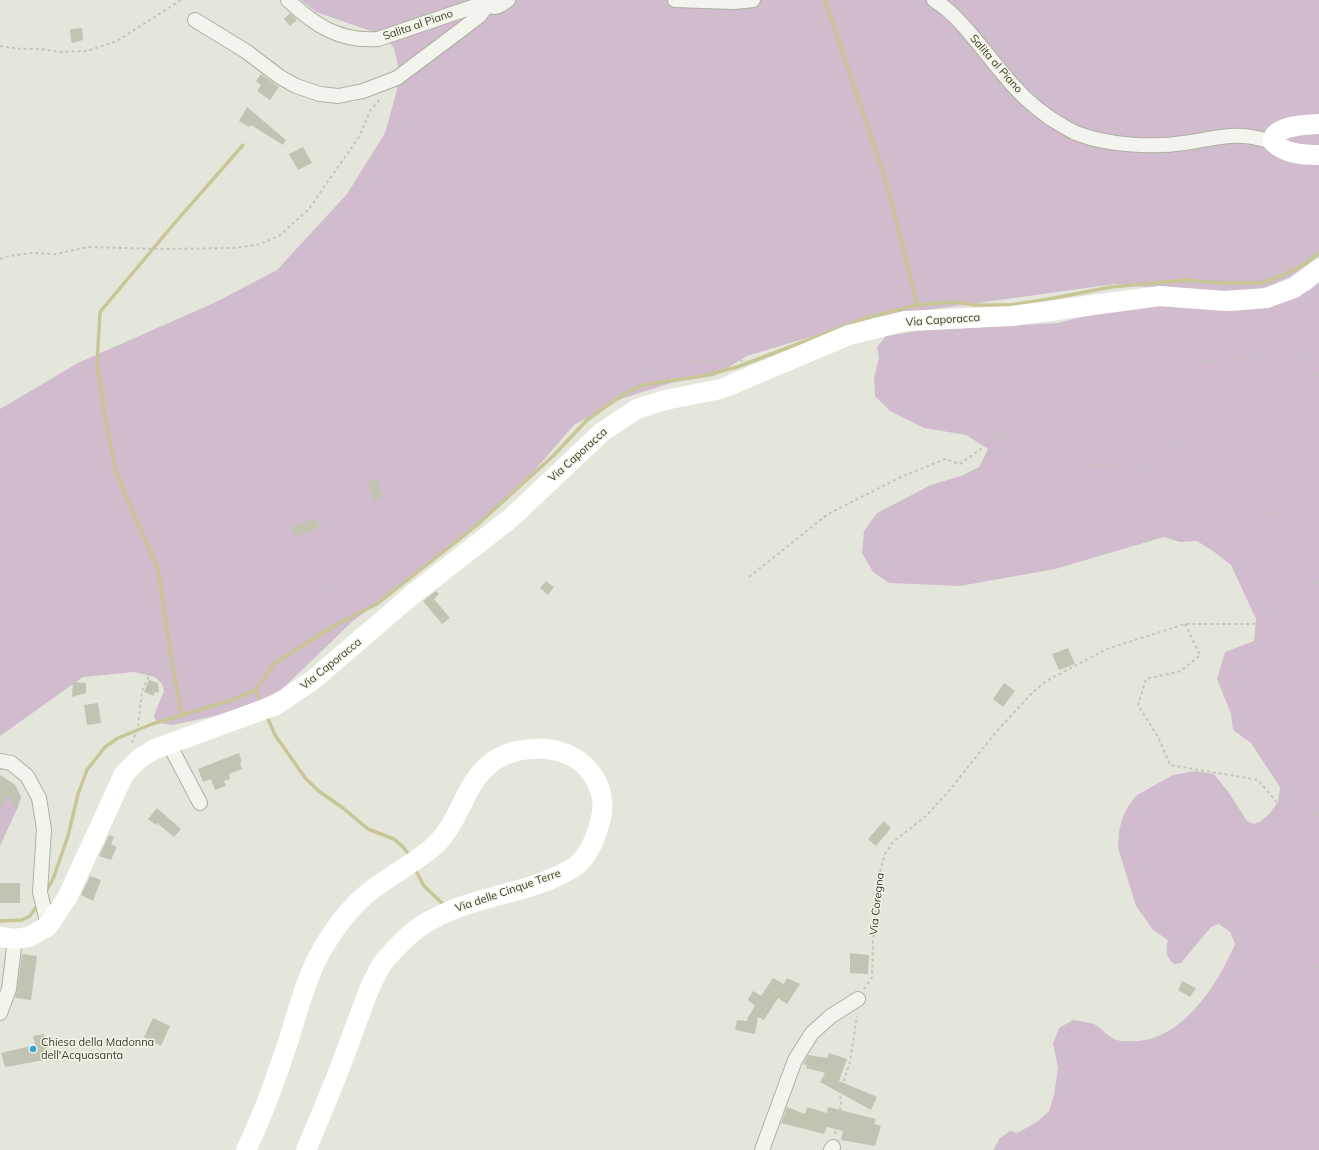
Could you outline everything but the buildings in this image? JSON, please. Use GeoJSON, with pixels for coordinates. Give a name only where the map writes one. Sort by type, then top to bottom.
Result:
{"type":"FeatureCollection","features":[{"type":"Feature","properties":{"kind":"street","name":"Salita al Piano"},"geometry":{"type":"LineString","coordinates":[[288,0],[299,10],[329,30],[341,36],[364,40],[378,38],[487,2],[490,7],[497,7],[508,0]]}},
{"type":"Feature","properties":{"kind":"street"},"geometry":{"type":"LineString","coordinates":[[675,0],[734,2],[753,0]]}},
{"type":"Feature","properties":{"kind":"street","name":"Salita al Piano"},"geometry":{"type":"LineString","coordinates":[[934,0],[954,17],[978,42],[999,70],[1021,94],[1050,118],[1076,133],[1102,140],[1155,145],[1183,144],[1217,137],[1244,136],[1273,142]]}},
{"type":"Feature","properties":{"kind":"street"},"geometry":{"type":"LineString","coordinates":[[195,20],[247,52],[280,77],[296,86],[320,94],[338,96],[363,91],[397,78],[479,16],[487,2]]}},
{"type":"Feature","properties":{"kind":"street"},"geometry":{"type":"LineString","coordinates":[[1319,124],[1288,127],[1280,130],[1274,135],[1273,142],[1289,152],[1302,155],[1319,155]]}},
{"type":"Feature","properties":{"kind":"street","name":"Via Caporacca"},"geometry":{"type":"LineString","coordinates":[[7,938],[29,937],[48,926],[67,898],[124,774],[140,758],[155,749],[276,705],[313,680],[412,595],[511,518],[602,432],[637,409],[665,400],[721,389],[849,335],[905,321],[1012,316],[1160,296],[1225,301],[1266,298],[1294,288],[1319,269]]}},
{"type":"Feature","properties":{"kind":"street"},"geometry":{"type":"LineString","coordinates":[[169,744],[200,803]]}},
{"type":"Feature","properties":{"kind":"street","name":"Via delle Cinque Terre"},"geometry":{"type":"LineString","coordinates":[[246,1150],[265,1108],[303,993],[317,959],[345,916],[369,892],[433,847],[444,836],[452,825],[467,793],[486,767],[496,758],[504,754],[523,749],[537,749],[564,752],[577,759],[588,767],[599,786],[602,796],[602,817],[599,829],[587,852],[577,866],[560,875],[506,894],[470,903],[428,921],[413,932],[383,962],[359,1014],[329,1096],[306,1150]]}},
{"type":"Feature","properties":{"kind":"street"},"geometry":{"type":"LineString","coordinates":[[0,761],[11,763],[27,776],[39,798],[44,829],[40,892],[48,926]]}},
{"type":"Feature","properties":{"kind":"street"},"geometry":{"type":"LineString","coordinates":[[0,1013],[9,989],[7,938]]}},
{"type":"Feature","properties":{"kind":"street"},"geometry":{"type":"LineString","coordinates":[[762,1150],[795,1060],[812,1032],[832,1016],[858,999]]}},
{"type":"Feature","properties":{"kind":"path"},"geometry":{"type":"LineString","coordinates":[[0,46],[60,52],[87,51],[117,41],[181,0]]}},
{"type":"Feature","properties":{"kind":"path"},"geometry":{"type":"LineString","coordinates":[[0,259],[9,256],[33,253],[56,254],[88,247],[162,249],[232,248],[257,245],[279,236],[308,210],[359,137],[370,111],[397,78]]}},
{"type":"Feature","properties":{"kind":"path"},"geometry":{"type":"LineString","coordinates":[[749,577],[828,514],[901,477],[945,459],[960,464],[1001,436],[1122,385],[1207,361],[1274,355],[1285,365],[1319,350]]}},
{"type":"Feature","properties":{"kind":"path"},"geometry":{"type":"LineString","coordinates":[[132,745],[138,727],[142,691],[151,672],[316,592],[388,568],[451,511],[497,481],[528,450],[587,399],[648,371],[690,362],[740,359],[755,374]]}},
{"type":"Feature","properties":{"kind":"path"},"geometry":{"type":"LineString","coordinates":[[1147,469],[1170,446],[1275,409],[1307,386],[1319,375]]}},
{"type":"Feature","properties":{"kind":"path"},"geometry":{"type":"LineString","coordinates":[[1001,436],[1026,449],[1086,464],[1147,469],[1205,488],[1252,509],[1297,518],[1319,529]]}},
{"type":"Feature","properties":{"kind":"path","name":"Via Coregna"},"geometry":{"type":"LineString","coordinates":[[858,999],[872,977],[873,942],[879,876],[885,854],[893,842],[926,816],[964,773],[996,732],[1031,694],[1046,681],[1107,649],[1185,624],[1252,624],[1275,621],[1306,607],[1311,592],[1319,581]]}},
{"type":"Feature","properties":{"kind":"path"},"geometry":{"type":"LineString","coordinates":[[1185,624],[1200,655],[1181,671],[1146,679],[1138,705],[1158,737],[1170,765],[1258,780],[1293,821],[1319,813]]}},
{"type":"Feature","properties":{"kind":"path"},"geometry":{"type":"LineString","coordinates":[[1145,1150],[1160,1138],[1183,1103],[1199,1073],[1227,1043],[1254,997],[1278,980],[1306,969],[1319,967]]}},
{"type":"Feature","properties":{"kind":"path"},"geometry":{"type":"LineString","coordinates":[[832,1148],[841,1104],[840,1092],[850,1062],[856,1025],[858,999]]}},
{"type":"Feature","properties":{"kind":"shaded area"},"geometry":{"type":"Polygon","coordinates":[[[301,0],[1319,0],[1319,256],[1290,277],[1260,290],[1223,291],[1158,288],[1115,284],[876,317],[747,356],[714,376],[674,382],[621,399],[574,425],[529,477],[466,536],[353,621],[281,690],[245,707],[214,716],[173,725],[159,723],[155,719],[154,715],[164,691],[162,684],[155,677],[134,672],[83,677],[0,736],[0,409],[78,363],[216,302],[277,270],[347,194],[385,133],[397,90],[398,66],[394,48],[386,39],[371,31],[316,12],[301,0]]]}},
{"type":"Feature","properties":{"kind":"shaded area"},"geometry":{"type":"Polygon","coordinates":[[[1319,283],[1319,1150],[993,1150],[1000,1138],[1010,1131],[1017,1133],[1037,1122],[1049,1111],[1054,1095],[1058,1068],[1053,1044],[1059,1028],[1073,1020],[1094,1024],[1116,1040],[1147,1040],[1164,1033],[1180,1023],[1207,994],[1228,960],[1235,944],[1230,932],[1219,924],[1211,927],[1181,963],[1174,964],[1171,961],[1167,954],[1168,940],[1153,930],[1136,906],[1118,848],[1119,831],[1123,816],[1137,795],[1173,775],[1195,771],[1214,774],[1229,793],[1247,821],[1254,824],[1260,822],[1269,814],[1278,802],[1280,787],[1251,743],[1233,730],[1231,714],[1217,679],[1225,652],[1254,641],[1256,619],[1231,565],[1197,541],[1180,542],[1164,537],[1055,569],[960,586],[889,583],[873,572],[862,553],[864,531],[877,513],[931,485],[961,476],[979,467],[988,449],[966,435],[924,428],[890,411],[875,396],[874,378],[879,358],[877,347],[886,336],[917,331],[1058,323],[1096,313],[1159,306],[1233,311],[1269,308],[1310,290],[1319,283]]]}},
{"type":"Feature","properties":{"kind":"shaded area"},"geometry":{"type":"Polygon","coordinates":[[[0,775],[15,785],[21,797],[0,846],[0,775]]]}},
{"type":"Feature","properties":{"kind":"waterway"},"geometry":{"type":"LineString","coordinates":[[825,0],[883,172],[917,305]]}},
{"type":"Feature","properties":{"kind":"waterway"},"geometry":{"type":"LineString","coordinates":[[182,715],[170,651],[158,569],[116,473],[97,364],[100,312],[243,145]]}},
{"type":"Feature","properties":{"kind":"waterway"},"geometry":{"type":"LineString","coordinates":[[44,895],[53,879],[68,836],[78,794],[87,770],[105,747],[118,738],[152,724],[229,701],[255,690],[275,663],[335,625],[377,604],[476,526],[553,456],[587,420],[622,395],[643,385],[703,376],[737,367],[866,318],[917,305],[952,302],[975,305],[1010,305],[1111,287],[1186,280],[1222,283],[1261,283],[1283,275],[1305,264],[1319,253]]}},
{"type":"Feature","properties":{"kind":"waterway"},"geometry":{"type":"LineString","coordinates":[[255,690],[261,703]]}},
{"type":"Feature","properties":{"kind":"waterway"},"geometry":{"type":"LineString","coordinates":[[266,714],[275,735],[306,779],[320,792],[343,808],[368,829],[394,839],[410,856]]}},
{"type":"Feature","properties":{"kind":"waterway"},"geometry":{"type":"LineString","coordinates":[[415,869],[424,886],[442,903]]}},
{"type":"Feature","properties":{"kind":"waterway"},"geometry":{"type":"LineString","coordinates":[[0,921],[22,920],[30,916],[39,903]]}},
{"type":"Feature","properties":{"kind":"place","name":"Chiesa della Madonna dell'Acquasanta"},"geometry":{"type":"Point","coordinates":[33,1049]}}]}
